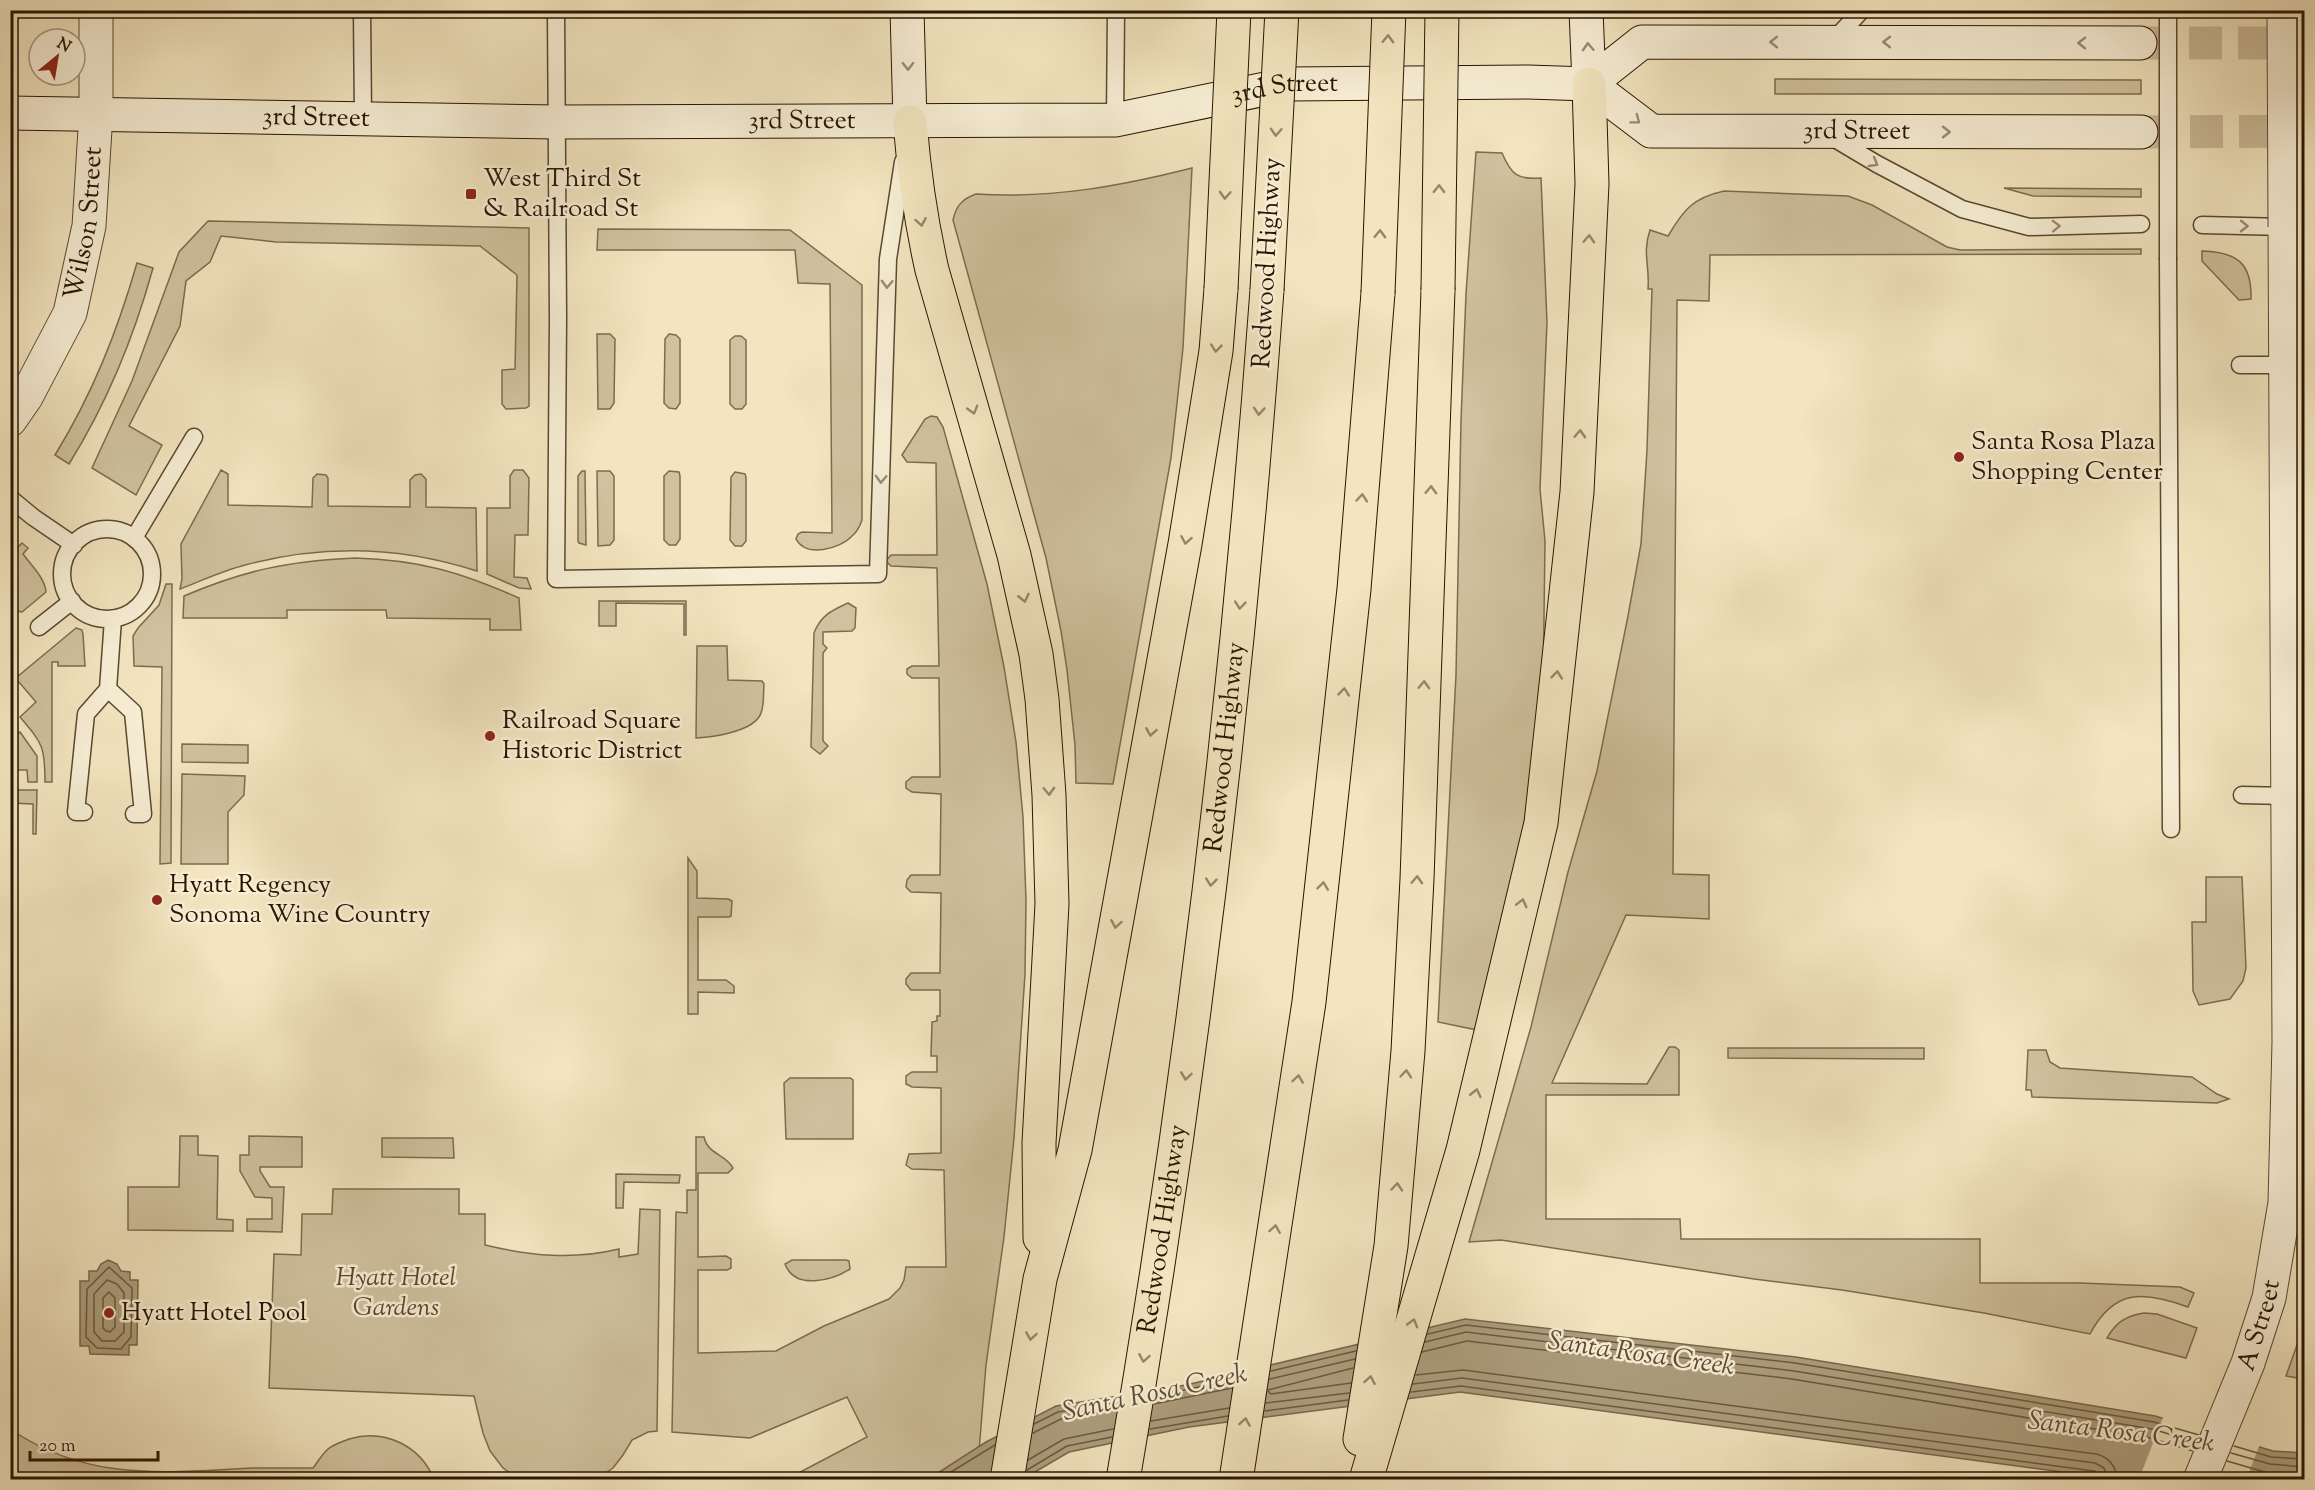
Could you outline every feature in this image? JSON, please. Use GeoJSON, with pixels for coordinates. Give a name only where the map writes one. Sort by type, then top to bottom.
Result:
{"type":"FeatureCollection","features":[{"type":"Feature","properties":{"kind":"highway"},"geometry":{"type":"LineString","coordinates":[[1007,1479],[1040,1279],[1075,1150],[1084,1103],[1191,514],[1216,351],[1234,10]]}},
{"type":"Feature","properties":{"kind":"highway","name":"Redwood Highway"},"geometry":{"type":"LineString","coordinates":[[1123,1479],[1172,1176],[1208,915],[1254,470],[1268,290],[1282,10]]}},
{"type":"Feature","properties":{"kind":"highway"},"geometry":{"type":"LineString","coordinates":[[1236,1479],[1309,1002],[1340,725],[1362,497],[1378,293],[1389,10]]}},
{"type":"Feature","properties":{"kind":"highway"},"geometry":{"type":"LineString","coordinates":[[1354,1479],[1390,1257],[1401,1133],[1417,879],[1438,290],[1442,10]]}},
{"type":"Feature","properties":{"kind":"highway"},"geometry":{"type":"LineString","coordinates":[[1366,1479],[1463,1150],[1541,823],[1577,492],[1592,184],[1589,84]]}},
{"type":"Feature","properties":{"kind":"highway"},"geometry":{"type":"LineString","coordinates":[[910,122],[916,193],[923,232],[1014,555],[1036,654],[1042,699],[1049,784],[1052,904],[1039,1143],[1040,1279]]}},
{"type":"Feature","properties":{"kind":"main road","name":"Wilson Street"},"geometry":{"type":"LineString","coordinates":[[10,420],[26,397],[70,313],[89,226],[96,113],[96,10]]}},
{"type":"Feature","properties":{"kind":"main road"},"geometry":{"type":"LineString","coordinates":[[907,10],[910,122]]}},
{"type":"Feature","properties":{"kind":"main road"},"geometry":{"type":"LineString","coordinates":[[1586,10],[1589,84]]}},
{"type":"Feature","properties":{"kind":"main road","name":"A Street"},"geometry":{"type":"LineString","coordinates":[[2200,1479],[2248,1363],[2269,1298],[2285,1203],[2297,1041],[2287,796],[2283,10]]}},
{"type":"Feature","properties":{"kind":"main road"},"geometry":{"type":"LineString","coordinates":[[1589,84],[1642,42],[2140,43]]}},
{"type":"Feature","properties":{"kind":"main road","name":"3rd Street"},"geometry":{"type":"LineString","coordinates":[[10,113],[557,122],[1115,120],[1289,84],[1528,82],[1589,84],[1651,131],[2141,132]]}},
{"type":"Feature","properties":{"kind":"lane"},"geometry":{"type":"LineString","coordinates":[[362,10],[363,118]]}},
{"type":"Feature","properties":{"kind":"lane"},"geometry":{"type":"LineString","coordinates":[[556,10],[558,328],[556,579],[878,574],[888,259],[910,122]]}},
{"type":"Feature","properties":{"kind":"lane"},"geometry":{"type":"LineString","coordinates":[[1115,120],[1116,10]]}},
{"type":"Feature","properties":{"kind":"lane"},"geometry":{"type":"LineString","coordinates":[[1832,42],[1862,10]]}},
{"type":"Feature","properties":{"kind":"lane"},"geometry":{"type":"LineString","coordinates":[[2168,10],[2171,829]]}},
{"type":"Feature","properties":{"kind":"lane"},"geometry":{"type":"LineString","coordinates":[[1824,132],[1877,165],[1962,209],[2029,227],[2141,224]]}},
{"type":"Feature","properties":{"kind":"lane"},"geometry":{"type":"LineString","coordinates":[[2202,225],[2285,227]]}},
{"type":"Feature","properties":{"kind":"lane"},"geometry":{"type":"LineString","coordinates":[[2240,365],[2286,365]]}},
{"type":"Feature","properties":{"kind":"lane"},"geometry":{"type":"LineString","coordinates":[[134,538],[194,437]]}},
{"type":"Feature","properties":{"kind":"lane"},"geometry":{"type":"LineString","coordinates":[[10,498],[74,545]]}},
{"type":"Feature","properties":{"kind":"lane"},"geometry":{"type":"LineString","coordinates":[[96,531],[122,532],[134,538],[150,559],[152,572],[151,586],[137,608],[113,619],[90,615],[79,609],[64,588],[62,572],[66,557],[74,545],[84,536],[96,531]]}},
{"type":"Feature","properties":{"kind":"lane"},"geometry":{"type":"LineString","coordinates":[[39,627],[72,601]]}},
{"type":"Feature","properties":{"kind":"lane"},"geometry":{"type":"LineString","coordinates":[[84,812],[76,812],[86,714],[108,689],[113,619]]}},
{"type":"Feature","properties":{"kind":"lane"},"geometry":{"type":"LineString","coordinates":[[108,689],[133,712],[142,814],[134,814]]}},
{"type":"Feature","properties":{"kind":"lane"},"geometry":{"type":"LineString","coordinates":[[2242,795],[2287,796]]}},
{"type":"Feature","properties":{"kind":"green space"},"geometry":{"type":"Polygon","coordinates":[[[1775,79],[2141,80],[2141,94],[1775,94],[1775,79]]]}},
{"type":"Feature","properties":{"kind":"green space"},"geometry":{"type":"Polygon","coordinates":[[[1476,152],[1502,153],[1512,171],[1520,177],[1541,178],[1547,322],[1540,489],[1545,541],[1543,694],[1539,737],[1521,841],[1477,1030],[1438,1022],[1456,675],[1466,294],[1476,152]]]}},
{"type":"Feature","properties":{"kind":"green space"},"geometry":{"type":"Polygon","coordinates":[[[1192,168],[1183,348],[1171,458],[1113,784],[1076,783],[1075,745],[1067,670],[1046,558],[953,220],[960,204],[976,194],[1031,195],[1085,190],[1192,168]]]}},
{"type":"Feature","properties":{"kind":"green space"},"geometry":{"type":"Polygon","coordinates":[[[2004,188],[2141,189],[2141,197],[2033,196],[2004,188]]]}},
{"type":"Feature","properties":{"kind":"green space"},"geometry":{"type":"Polygon","coordinates":[[[1724,191],[1848,196],[1872,205],[1947,247],[1960,250],[2141,249],[2141,254],[1710,255],[1709,301],[1677,300],[1673,874],[1709,875],[1709,919],[1626,915],[1552,1083],[1647,1084],[1669,1047],[1675,1047],[1679,1050],[1679,1095],[1546,1095],[1546,1219],[1680,1219],[1681,1239],[1980,1239],[1980,1283],[2080,1283],[2180,1287],[2194,1293],[2188,1307],[2158,1298],[2132,1297],[2109,1308],[2090,1334],[1984,1313],[1842,1290],[1754,1279],[1501,1240],[1469,1242],[1531,1027],[1568,872],[1597,771],[1641,544],[1647,450],[1652,289],[1648,289],[1646,253],[1648,238],[1650,230],[1668,236],[1690,206],[1704,197],[1724,191]]]}},
{"type":"Feature","properties":{"kind":"green space"},"geometry":{"type":"Polygon","coordinates":[[[208,221],[529,228],[529,406],[506,409],[502,404],[502,370],[515,369],[517,275],[480,246],[276,242],[221,236],[210,262],[186,281],[180,326],[129,426],[162,445],[136,495],[92,468],[132,381],[179,252],[208,221]]]}},
{"type":"Feature","properties":{"kind":"green space"},"geometry":{"type":"Polygon","coordinates":[[[598,229],[790,230],[862,285],[862,520],[857,531],[847,541],[832,548],[815,550],[801,545],[796,539],[802,532],[832,533],[830,284],[798,283],[795,250],[597,250],[598,229]]]}},
{"type":"Feature","properties":{"kind":"green space"},"geometry":{"type":"Polygon","coordinates":[[[2202,251],[2225,254],[2240,262],[2249,276],[2251,299],[2239,300],[2202,261],[2202,251]]]}},
{"type":"Feature","properties":{"kind":"green space"},"geometry":{"type":"Polygon","coordinates":[[[137,263],[153,268],[137,319],[107,393],[69,464],[55,455],[81,409],[103,362],[137,263]]]}},
{"type":"Feature","properties":{"kind":"green space"},"geometry":{"type":"Polygon","coordinates":[[[597,334],[610,334],[615,339],[614,403],[610,409],[598,409],[597,334]]]}},
{"type":"Feature","properties":{"kind":"green space"},"geometry":{"type":"Polygon","coordinates":[[[669,334],[676,335],[680,339],[680,403],[676,409],[669,408],[664,403],[665,339],[669,334]]]}},
{"type":"Feature","properties":{"kind":"green space"},"geometry":{"type":"Polygon","coordinates":[[[735,336],[741,336],[746,340],[746,404],[742,409],[735,409],[730,404],[730,340],[735,336]]]}},
{"type":"Feature","properties":{"kind":"green space"},"geometry":{"type":"Polygon","coordinates":[[[931,416],[937,417],[943,427],[987,584],[1016,742],[1023,817],[1026,900],[1025,974],[1014,1138],[1004,1237],[986,1365],[979,1451],[974,1479],[787,1479],[867,1437],[847,1397],[750,1438],[672,1432],[676,1212],[687,1213],[687,1190],[696,1190],[696,1137],[704,1137],[709,1147],[733,1168],[728,1173],[698,1173],[698,1257],[726,1256],[731,1259],[731,1268],[698,1270],[698,1353],[776,1351],[824,1326],[889,1299],[900,1288],[906,1267],[946,1267],[944,1170],[912,1169],[906,1165],[909,1154],[941,1153],[941,1088],[912,1087],[906,1084],[906,1076],[912,1072],[937,1072],[937,1056],[931,1056],[932,1022],[937,1021],[937,1016],[940,1016],[940,990],[911,990],[906,984],[906,979],[911,973],[940,973],[941,893],[911,892],[906,887],[911,875],[940,875],[941,794],[912,792],[906,788],[906,782],[912,777],[940,777],[939,678],[912,678],[907,674],[907,669],[912,666],[939,666],[937,568],[891,566],[886,561],[891,555],[937,555],[936,463],[907,462],[902,455],[925,419],[931,416]]]}},
{"type":"Feature","properties":{"kind":"green space"},"geometry":{"type":"Polygon","coordinates":[[[221,470],[228,474],[228,505],[312,507],[313,478],[317,474],[326,475],[328,478],[328,506],[410,507],[410,480],[415,475],[421,474],[426,479],[426,507],[476,508],[477,571],[419,557],[390,553],[332,551],[274,558],[245,565],[180,589],[181,544],[221,470]]]}},
{"type":"Feature","properties":{"kind":"green space"},"geometry":{"type":"Polygon","coordinates":[[[514,470],[523,470],[529,478],[528,535],[515,535],[514,577],[527,578],[531,589],[519,588],[487,574],[487,508],[510,508],[510,476],[514,470]]]}},
{"type":"Feature","properties":{"kind":"green space"},"geometry":{"type":"Polygon","coordinates":[[[585,471],[586,545],[578,541],[578,476],[585,471]]]}},
{"type":"Feature","properties":{"kind":"green space"},"geometry":{"type":"Polygon","coordinates":[[[597,471],[610,471],[614,476],[614,540],[610,545],[598,546],[597,471]]]}},
{"type":"Feature","properties":{"kind":"green space"},"geometry":{"type":"Polygon","coordinates":[[[669,471],[679,472],[680,476],[680,539],[676,545],[669,545],[664,540],[664,476],[669,471]]]}},
{"type":"Feature","properties":{"kind":"green space"},"geometry":{"type":"Polygon","coordinates":[[[735,472],[745,474],[746,477],[746,541],[742,546],[735,546],[730,540],[731,477],[735,472]]]}},
{"type":"Feature","properties":{"kind":"green space"},"geometry":{"type":"Polygon","coordinates":[[[22,543],[28,548],[23,554],[40,577],[46,592],[22,612],[11,604],[11,554],[22,543]]]}},
{"type":"Feature","properties":{"kind":"green space"},"geometry":{"type":"Polygon","coordinates":[[[355,558],[400,561],[439,569],[478,581],[519,598],[521,630],[490,630],[490,619],[387,618],[386,610],[287,610],[287,618],[183,618],[184,596],[206,587],[248,573],[288,564],[355,558]]]}},
{"type":"Feature","properties":{"kind":"green space"},"geometry":{"type":"Polygon","coordinates":[[[166,584],[172,584],[171,863],[160,864],[162,667],[134,666],[133,636],[159,605],[166,584]]]}},
{"type":"Feature","properties":{"kind":"green space"},"geometry":{"type":"Polygon","coordinates":[[[599,601],[686,601],[686,635],[684,635],[684,604],[616,603],[616,626],[599,626],[599,601]]]}},
{"type":"Feature","properties":{"kind":"green space"},"geometry":{"type":"Polygon","coordinates":[[[848,603],[856,608],[855,628],[852,631],[823,632],[823,644],[827,648],[823,653],[823,741],[828,746],[820,754],[811,747],[814,633],[827,614],[848,603]]]}},
{"type":"Feature","properties":{"kind":"green space"},"geometry":{"type":"Polygon","coordinates":[[[76,628],[82,630],[83,634],[85,666],[58,666],[58,662],[52,662],[52,782],[45,782],[41,746],[20,717],[36,702],[17,677],[76,628]]]}},
{"type":"Feature","properties":{"kind":"green space"},"geometry":{"type":"Polygon","coordinates":[[[697,646],[727,646],[728,680],[762,681],[764,684],[762,710],[754,722],[730,733],[696,738],[697,646]]]}},
{"type":"Feature","properties":{"kind":"green space"},"geometry":{"type":"Polygon","coordinates":[[[20,732],[37,756],[37,782],[28,782],[27,770],[11,770],[11,741],[20,732]]]}},
{"type":"Feature","properties":{"kind":"green space"},"geometry":{"type":"Polygon","coordinates":[[[182,744],[248,745],[248,763],[182,762],[182,744]]]}},
{"type":"Feature","properties":{"kind":"green space"},"geometry":{"type":"Polygon","coordinates":[[[182,774],[245,776],[244,795],[228,812],[228,864],[181,864],[182,774]]]}},
{"type":"Feature","properties":{"kind":"green space"},"geometry":{"type":"Polygon","coordinates":[[[11,790],[37,790],[36,834],[33,834],[33,804],[11,803],[11,790]]]}},
{"type":"Feature","properties":{"kind":"green space"},"geometry":{"type":"Polygon","coordinates":[[[688,858],[697,871],[697,898],[732,901],[729,917],[698,917],[698,980],[726,980],[734,986],[734,993],[698,992],[698,1014],[688,1014],[688,858]]]}},
{"type":"Feature","properties":{"kind":"green space"},"geometry":{"type":"Polygon","coordinates":[[[2206,877],[2242,877],[2246,968],[2243,981],[2230,999],[2199,1005],[2193,991],[2192,922],[2206,922],[2206,877]]]}},
{"type":"Feature","properties":{"kind":"green space"},"geometry":{"type":"Polygon","coordinates":[[[1728,1048],[1924,1048],[1924,1059],[1728,1058],[1728,1048]]]}},
{"type":"Feature","properties":{"kind":"green space"},"geometry":{"type":"Polygon","coordinates":[[[2028,1050],[2046,1050],[2050,1062],[2060,1068],[2192,1077],[2217,1094],[2229,1099],[2217,1103],[2032,1097],[2031,1090],[2026,1090],[2028,1050]]]}},
{"type":"Feature","properties":{"kind":"green space"},"geometry":{"type":"Polygon","coordinates":[[[790,1078],[850,1078],[853,1080],[853,1139],[786,1139],[784,1083],[790,1078]]]}},
{"type":"Feature","properties":{"kind":"green space"},"geometry":{"type":"Polygon","coordinates":[[[180,1136],[198,1136],[198,1155],[218,1156],[217,1219],[233,1220],[233,1231],[128,1230],[128,1187],[179,1187],[180,1136]]]}},
{"type":"Feature","properties":{"kind":"green space"},"geometry":{"type":"Polygon","coordinates":[[[249,1136],[302,1137],[302,1167],[260,1167],[270,1187],[284,1187],[282,1232],[247,1231],[247,1219],[272,1219],[272,1198],[255,1197],[240,1171],[240,1155],[249,1155],[249,1136]]]}},
{"type":"Feature","properties":{"kind":"green space"},"geometry":{"type":"Polygon","coordinates":[[[382,1138],[453,1138],[454,1158],[382,1157],[382,1138]]]}},
{"type":"Feature","properties":{"kind":"green space"},"geometry":{"type":"Polygon","coordinates":[[[616,1174],[680,1175],[679,1183],[624,1182],[623,1208],[616,1208],[616,1174]]]}},
{"type":"Feature","properties":{"kind":"green space","name":"Hyatt Hotel Gardens"},"geometry":{"type":"Polygon","coordinates":[[[333,1189],[459,1189],[459,1214],[485,1214],[485,1245],[535,1254],[585,1255],[619,1249],[619,1257],[638,1254],[640,1209],[660,1210],[657,1431],[648,1432],[632,1440],[613,1468],[597,1479],[518,1479],[503,1468],[490,1451],[474,1396],[269,1388],[274,1254],[301,1255],[302,1214],[332,1214],[333,1189]]]}},
{"type":"Feature","properties":{"kind":"green space"},"geometry":{"type":"Polygon","coordinates":[[[792,1260],[846,1260],[849,1261],[850,1269],[834,1277],[815,1281],[805,1280],[797,1278],[790,1272],[785,1264],[792,1260]]]}},
{"type":"Feature","properties":{"kind":"green space"},"geometry":{"type":"Polygon","coordinates":[[[2144,1313],[2157,1314],[2197,1328],[2186,1358],[2107,1338],[2122,1321],[2144,1313]]]}},
{"type":"Feature","properties":{"kind":"green space"},"geometry":{"type":"Polygon","coordinates":[[[2304,1333],[2304,1379],[2286,1376],[2297,1345],[2304,1333]]]}},
{"type":"Feature","properties":{"kind":"green space"},"geometry":{"type":"Polygon","coordinates":[[[10,1429],[40,1446],[69,1458],[99,1466],[158,1472],[313,1468],[324,1453],[333,1446],[349,1439],[376,1436],[400,1442],[410,1449],[428,1467],[434,1479],[11,1479],[10,1429]]]}},
{"type":"Feature","properties":{"kind":"water","name":"Hyatt Hotel Pool"},"geometry":{"type":"Polygon","coordinates":[[[108,1260],[117,1264],[121,1271],[130,1272],[130,1280],[138,1280],[137,1345],[129,1345],[129,1355],[90,1354],[89,1346],[80,1346],[80,1281],[89,1281],[89,1271],[97,1271],[101,1264],[108,1260]]]}},
{"type":"Feature","properties":{"kind":"water","name":"Santa Rosa Creek"},"geometry":{"type":"Polygon","coordinates":[[[1465,1319],[1796,1357],[2155,1416],[2273,1451],[2304,1453],[2304,1479],[2115,1479],[1460,1392],[1189,1427],[1069,1452],[1023,1479],[927,1480],[986,1442],[1056,1406],[1186,1385],[1465,1319]]]}},
{"type":"Feature","properties":{"kind":"pier"},"geometry":{"type":"Polygon","coordinates":[[[2164,1415],[2260,1444],[2246,1480],[2139,1479],[2164,1415]]]}},
{"type":"Feature","properties":{"kind":"tunnel"},"geometry":{"type":"LineString","coordinates":[[2140,43],[2304,43]]}},
{"type":"Feature","properties":{"kind":"tunnel"},"geometry":{"type":"LineString","coordinates":[[2141,132],[2304,131]]}},
{"type":"Feature","properties":{"kind":"place","name":"West Third St & Railroad St"},"geometry":{"type":"Point","coordinates":[471,194]}},
{"type":"Feature","properties":{"kind":"place","name":"Santa Rosa Plaza Shopping Center"},"geometry":{"type":"Point","coordinates":[1959,457]}},
{"type":"Feature","properties":{"kind":"place","name":"Railroad Square Historic District"},"geometry":{"type":"Point","coordinates":[490,736]}},
{"type":"Feature","properties":{"kind":"place","name":"Hyatt Regency Sonoma Wine Country"},"geometry":{"type":"Point","coordinates":[157,900]}},
{"type":"Feature","properties":{"kind":"place","name":"Hyatt Hotel Pool"},"geometry":{"type":"Point","coordinates":[109,1313]}}]}
